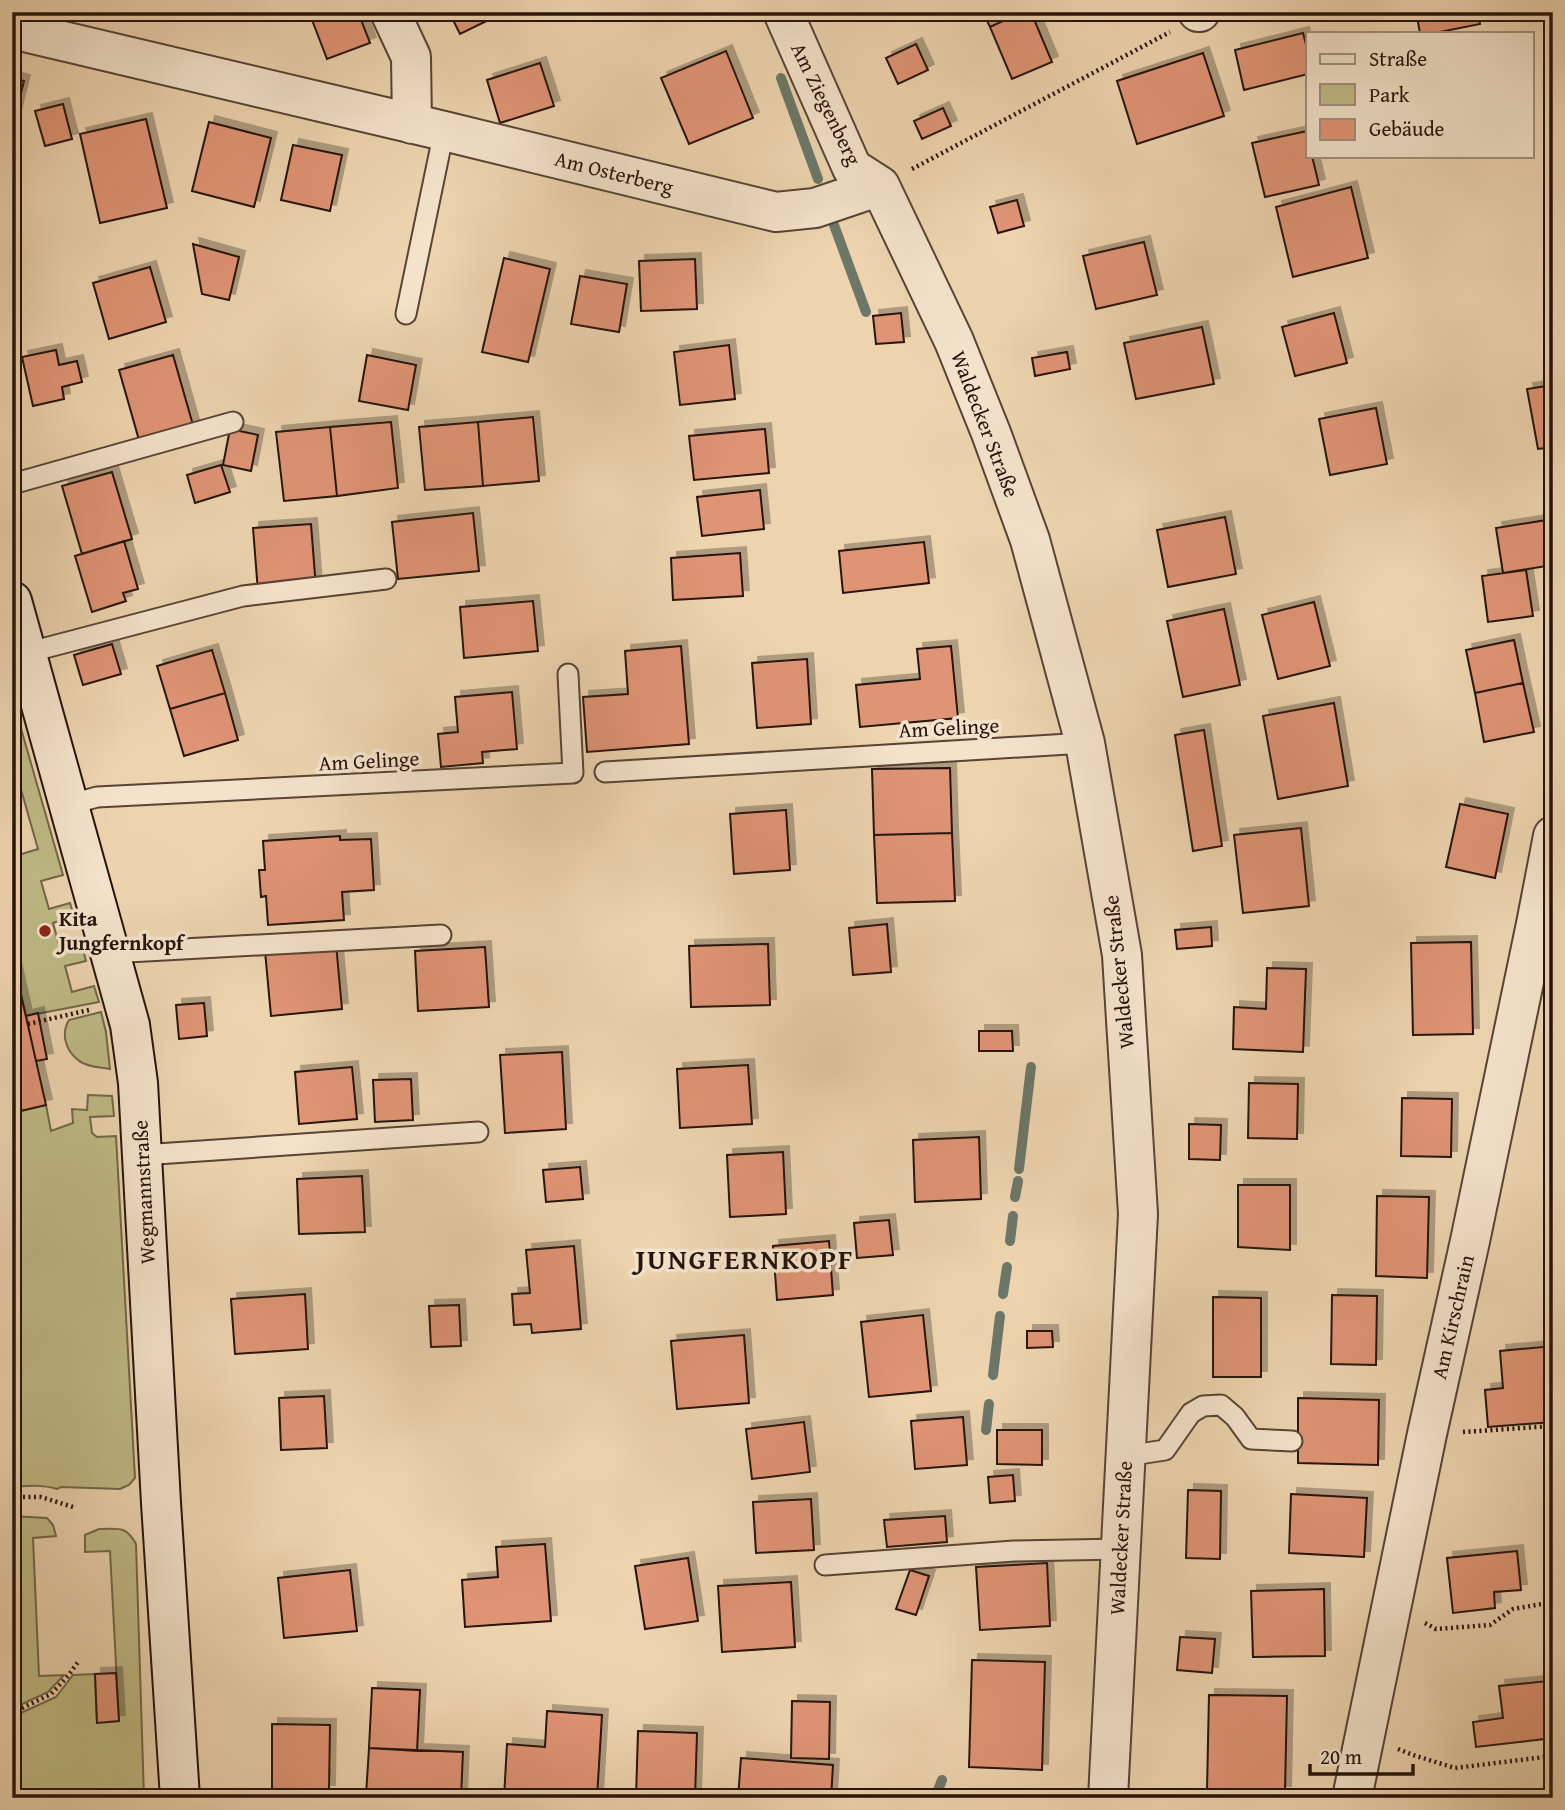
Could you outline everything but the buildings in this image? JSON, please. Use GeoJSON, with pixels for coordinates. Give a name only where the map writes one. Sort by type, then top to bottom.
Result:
{"type":"FeatureCollection","features":[{"type":"Feature","properties":{"kind":"street"},"geometry":{"type":"LineString","coordinates":[[390,12],[411,57],[428,127]]}},
{"type":"Feature","properties":{"kind":"street","name":"Am Ziegenberg"},"geometry":{"type":"LineString","coordinates":[[782,12],[852,168],[880,186]]}},
{"type":"Feature","properties":{"kind":"street","name":"Am Osterberg"},"geometry":{"type":"LineString","coordinates":[[12,29],[776,212],[815,208],[880,186]]}},
{"type":"Feature","properties":{"kind":"street","name":"Waldecker Straße"},"geometry":{"type":"LineString","coordinates":[[880,186],[954,341],[1030,540],[1086,743],[1122,955],[1138,1214],[1108,1798]]}},
{"type":"Feature","properties":{"kind":"street","name":"Wegmannstraße"},"geometry":{"type":"LineString","coordinates":[[12,601],[130,1025],[138,1083],[180,1798]]}},
{"type":"Feature","properties":{"kind":"street","name":"Am Kirschrain"},"geometry":{"type":"LineString","coordinates":[[1352,1798],[1553,836]]}},
{"type":"Feature","properties":{"kind":"lane"},"geometry":{"type":"LineString","coordinates":[[406,314],[428,127]]}},
{"type":"Feature","properties":{"kind":"lane"},"geometry":{"type":"LineString","coordinates":[[12,484],[233,422]]}},
{"type":"Feature","properties":{"kind":"lane"},"geometry":{"type":"LineString","coordinates":[[26,653],[233,598],[386,579]]}},
{"type":"Feature","properties":{"kind":"lane","name":"Am Gelinge"},"geometry":{"type":"LineString","coordinates":[[68,804],[97,797],[573,774],[568,674]]}},
{"type":"Feature","properties":{"kind":"lane","name":"Am Gelinge"},"geometry":{"type":"LineString","coordinates":[[605,772],[1086,743]]}},
{"type":"Feature","properties":{"kind":"lane"},"geometry":{"type":"LineString","coordinates":[[110,953],[441,934]]}},
{"type":"Feature","properties":{"kind":"lane"},"geometry":{"type":"LineString","coordinates":[[142,1155],[478,1132]]}},
{"type":"Feature","properties":{"kind":"lane"},"geometry":{"type":"LineString","coordinates":[[1126,1457],[1165,1450],[1191,1413],[1203,1406],[1212,1405],[1221,1405],[1235,1417],[1251,1439],[1292,1441]]}},
{"type":"Feature","properties":{"kind":"lane"},"geometry":{"type":"LineString","coordinates":[[824,1564],[1014,1551],[1121,1549]]}},
{"type":"Feature","properties":{"kind":"path"},"geometry":{"type":"LineString","coordinates":[[880,186],[1192,17]]}},
{"type":"Feature","properties":{"kind":"path"},"geometry":{"type":"LineString","coordinates":[[28,1024],[85,1011]]}},
{"type":"Feature","properties":{"kind":"path"},"geometry":{"type":"LineString","coordinates":[[1427,1434],[1553,1426]]}},
{"type":"Feature","properties":{"kind":"path"},"geometry":{"type":"LineString","coordinates":[[12,1497],[41,1497],[73,1507]]}},
{"type":"Feature","properties":{"kind":"path"},"geometry":{"type":"LineString","coordinates":[[1392,1605],[1436,1629],[1490,1625],[1513,1609],[1553,1602]]}},
{"type":"Feature","properties":{"kind":"path"},"geometry":{"type":"LineString","coordinates":[[12,1713],[51,1694],[78,1661]]}},
{"type":"Feature","properties":{"kind":"path"},"geometry":{"type":"LineString","coordinates":[[1365,1734],[1413,1755],[1455,1768],[1553,1756]]}},
{"type":"Feature","properties":{"kind":"green space"},"geometry":{"type":"Polygon","coordinates":[[[12,697],[63,875],[41,881],[49,909],[70,903],[74,916],[53,923],[61,952],[82,946],[86,961],[65,966],[72,992],[94,986],[99,1002],[26,1016],[12,955],[12,857],[38,849],[12,758],[12,697]]]}},
{"type":"Feature","properties":{"kind":"green space"},"geometry":{"type":"Polygon","coordinates":[[[101,1012],[110,1069],[81,1062],[70,1051],[66,1041],[65,1030],[69,1020],[101,1012]]]}},
{"type":"Feature","properties":{"kind":"green space"},"geometry":{"type":"Polygon","coordinates":[[[88,1095],[112,1096],[114,1116],[90,1117],[92,1133],[97,1137],[116,1136],[135,1478],[120,1489],[57,1489],[34,1486],[12,1488],[12,1113],[46,1105],[51,1131],[73,1123],[72,1109],[87,1110],[88,1095]]]}},
{"type":"Feature","properties":{"kind":"green space"},"geometry":{"type":"Polygon","coordinates":[[[12,1516],[47,1518],[53,1525],[56,1536],[33,1538],[39,1676],[64,1675],[48,1692],[12,1709],[12,1516]]]}},
{"type":"Feature","properties":{"kind":"green space"},"geometry":{"type":"Polygon","coordinates":[[[99,1529],[125,1531],[136,1544],[144,1798],[12,1798],[12,1717],[56,1697],[73,1675],[95,1674],[97,1722],[119,1721],[110,1551],[85,1552],[85,1535],[99,1529]]]}},
{"type":"Feature","properties":{"kind":"waterway"},"geometry":{"type":"LineString","coordinates":[[781,78],[818,179]]}},
{"type":"Feature","properties":{"kind":"waterway"},"geometry":{"type":"LineString","coordinates":[[834,225],[866,312]]}},
{"type":"Feature","properties":{"kind":"waterway"},"geometry":{"type":"LineString","coordinates":[[1019,1169],[1031,1067]]}},
{"type":"Feature","properties":{"kind":"waterway"},"geometry":{"type":"LineString","coordinates":[[1015,1197],[1018,1181]]}},
{"type":"Feature","properties":{"kind":"waterway"},"geometry":{"type":"LineString","coordinates":[[1010,1241],[1013,1216]]}},
{"type":"Feature","properties":{"kind":"waterway"},"geometry":{"type":"LineString","coordinates":[[1003,1294],[1007,1267]]}},
{"type":"Feature","properties":{"kind":"waterway"},"geometry":{"type":"LineString","coordinates":[[993,1375],[1000,1316]]}},
{"type":"Feature","properties":{"kind":"waterway"},"geometry":{"type":"LineString","coordinates":[[986,1430],[989,1404]]}},
{"type":"Feature","properties":{"kind":"waterway"},"geometry":{"type":"LineString","coordinates":[[935,1798],[942,1780]]}},
{"type":"Feature","properties":{"kind":"place","name":"Kita Jungfernkopf"},"geometry":{"type":"Point","coordinates":[45,931]}},
{"type":"Feature","properties":{"kind":"district","name":"JUNGFERNKOPF"},"geometry":{"type":"Point","coordinates":[745,1259]}}]}
